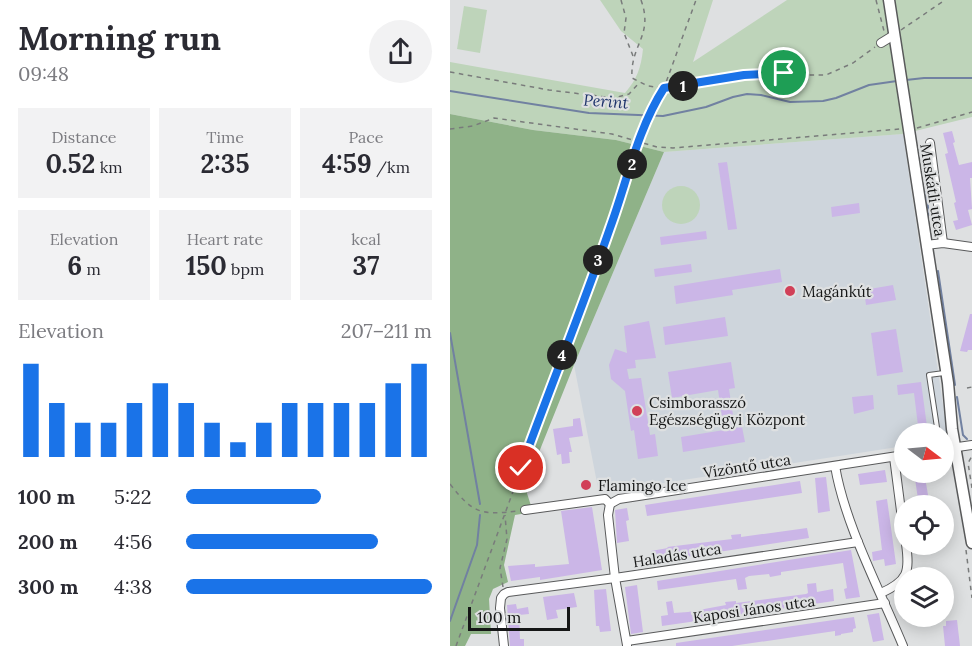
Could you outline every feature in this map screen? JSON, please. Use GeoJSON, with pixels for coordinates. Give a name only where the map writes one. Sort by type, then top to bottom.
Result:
{"type":"FeatureCollection","features":[{"type":"Feature","properties":{"kind":"main road","name":"Muskátli utca"},"geometry":{"type":"LineString","coordinates":[[889,0],[958,447],[967,485],[967,510],[972,543]]}},
{"type":"Feature","properties":{"kind":"street"},"geometry":{"type":"LineString","coordinates":[[881,43],[894,34]]}},
{"type":"Feature","properties":{"kind":"street"},"geometry":{"type":"LineString","coordinates":[[930,143],[944,243]]}},
{"type":"Feature","properties":{"kind":"street"},"geometry":{"type":"LineString","coordinates":[[926,245],[944,243],[972,247]]}},
{"type":"Feature","properties":{"kind":"street","name":"Vízöntő utca"},"geometry":{"type":"LineString","coordinates":[[525,510],[605,499],[610,504],[619,499],[894,457]]}},
{"type":"Feature","properties":{"kind":"street"},"geometry":{"type":"LineString","coordinates":[[834,466],[839,488],[858,542],[903,646]]}},
{"type":"Feature","properties":{"kind":"street"},"geometry":{"type":"LineString","coordinates":[[610,504],[608,514],[615,578],[627,644]]}},
{"type":"Feature","properties":{"kind":"street","name":"Haladás utca"},"geometry":{"type":"LineString","coordinates":[[502,596],[858,542]]}},
{"type":"Feature","properties":{"kind":"street"},"geometry":{"type":"LineString","coordinates":[[881,593],[894,587],[905,576],[907,555]]}},
{"type":"Feature","properties":{"kind":"street"},"geometry":{"type":"LineString","coordinates":[[502,596],[500,608],[504,646]]}},
{"type":"Feature","properties":{"kind":"street","name":"Kaposi János utca"},"geometry":{"type":"LineString","coordinates":[[627,644],[885,603]]}},
{"type":"Feature","properties":{"kind":"lane"},"geometry":{"type":"LineString","coordinates":[[936,423],[929,375],[947,378]]}},
{"type":"Feature","properties":{"kind":"path"},"geometry":{"type":"LineString","coordinates":[[621,0],[626,18],[624,33],[633,57]]}},
{"type":"Feature","properties":{"kind":"path"},"geometry":{"type":"LineString","coordinates":[[641,0],[646,14],[645,28],[633,57],[632,78],[648,86],[664,88],[744,75],[826,75],[853,63],[881,43]]}},
{"type":"Feature","properties":{"kind":"path"},"geometry":{"type":"LineString","coordinates":[[456,646],[610,229],[639,141],[655,102],[664,88],[696,0]]}},
{"type":"Feature","properties":{"kind":"path"},"geometry":{"type":"LineString","coordinates":[[894,34],[945,0]]}},
{"type":"Feature","properties":{"kind":"path"},"geometry":{"type":"LineString","coordinates":[[450,72],[472,74],[549,90],[614,98],[629,94],[639,83]]}},
{"type":"Feature","properties":{"kind":"path"},"geometry":{"type":"LineString","coordinates":[[450,129],[473,126],[494,118],[612,134],[657,147],[673,148],[909,129],[929,126],[972,112]]}},
{"type":"Feature","properties":{"kind":"path"},"geometry":{"type":"LineString","coordinates":[[967,388],[972,387]]}},
{"type":"Feature","properties":{"kind":"path"},"geometry":{"type":"LineString","coordinates":[[972,456],[968,463],[972,489]]}},
{"type":"Feature","properties":{"kind":"path"},"geometry":{"type":"LineString","coordinates":[[450,484],[471,508],[480,512],[525,510]]}},
{"type":"Feature","properties":{"kind":"path"},"geometry":{"type":"LineString","coordinates":[[502,596],[500,568],[507,539],[505,511]]}},
{"type":"Feature","properties":{"kind":"shaded area"},"geometry":{"type":"Polygon","coordinates":[[[903,134],[946,423],[894,423],[894,448],[599,493],[574,365],[664,152],[903,134]]]}},
{"type":"Feature","properties":{"kind":"green space"},"geometry":{"type":"Polygon","coordinates":[[[600,0],[713,0],[693,62],[787,0],[972,0],[972,117],[903,134],[664,152],[616,140],[533,130],[450,114],[450,62],[625,93],[638,73],[643,49],[621,31],[600,0]]]}},
{"type":"Feature","properties":{"kind":"green space"},"geometry":{"type":"Polygon","coordinates":[[[464,6],[487,10],[480,53],[457,49],[464,6]]]}},
{"type":"Feature","properties":{"kind":"green space"},"geometry":{"type":"Polygon","coordinates":[[[450,114],[533,130],[616,140],[664,152],[525,487],[533,512],[515,515],[504,565],[508,582],[493,589],[489,599],[491,634],[471,634],[465,646],[450,646],[450,114]]]}},
{"type":"Feature","properties":{"kind":"green space"},"geometry":{"type":"Polygon","coordinates":[[[681,186],[695,191],[700,205],[695,219],[681,224],[667,219],[662,205],[667,191],[681,186]]]}},
{"type":"Feature","properties":{"kind":"building"},"geometry":{"type":"Polygon","coordinates":[[[952,131],[959,165],[972,162],[972,178],[970,178],[972,209],[968,210],[972,225],[956,230],[953,221],[958,220],[954,203],[956,202],[945,154],[948,153],[943,133],[952,131]]]}},
{"type":"Feature","properties":{"kind":"building"},"geometry":{"type":"Polygon","coordinates":[[[727,162],[737,229],[728,230],[718,163],[727,162]]]}},
{"type":"Feature","properties":{"kind":"building"},"geometry":{"type":"Polygon","coordinates":[[[859,203],[860,213],[832,217],[831,207],[859,203]]]}},
{"type":"Feature","properties":{"kind":"building"},"geometry":{"type":"Polygon","coordinates":[[[706,231],[707,239],[661,245],[660,237],[706,231]]]}},
{"type":"Feature","properties":{"kind":"building"},"geometry":{"type":"Polygon","coordinates":[[[691,264],[692,272],[655,277],[654,269],[691,264]]]}},
{"type":"Feature","properties":{"kind":"building"},"geometry":{"type":"Polygon","coordinates":[[[780,269],[782,282],[732,290],[733,295],[676,304],[674,286],[780,269]]]}},
{"type":"Feature","properties":{"kind":"building"},"geometry":{"type":"Polygon","coordinates":[[[893,285],[896,300],[866,305],[864,290],[893,285]]]}},
{"type":"Feature","properties":{"kind":"building"},"geometry":{"type":"Polygon","coordinates":[[[970,314],[972,314],[972,350],[960,351],[970,314]]]}},
{"type":"Feature","properties":{"kind":"building"},"geometry":{"type":"Polygon","coordinates":[[[725,317],[728,336],[665,345],[663,327],[725,317]]]}},
{"type":"Feature","properties":{"kind":"building","name":"Csimborasszó Egészségügyi Központ"},"geometry":{"type":"Polygon","coordinates":[[[649,321],[656,358],[635,360],[636,368],[627,369],[629,379],[641,378],[650,435],[655,434],[658,456],[638,459],[625,391],[611,379],[609,365],[615,349],[627,353],[624,326],[649,321]]]}},
{"type":"Feature","properties":{"kind":"building"},"geometry":{"type":"Polygon","coordinates":[[[896,329],[903,372],[877,376],[871,333],[896,329]]]}},
{"type":"Feature","properties":{"kind":"building"},"geometry":{"type":"Polygon","coordinates":[[[731,362],[735,388],[729,389],[735,428],[742,427],[745,442],[683,452],[681,437],[724,430],[718,390],[672,398],[668,372],[731,362]]]}},
{"type":"Feature","properties":{"kind":"building"},"geometry":{"type":"Polygon","coordinates":[[[921,382],[927,423],[918,423],[914,393],[898,395],[897,385],[921,382]]]}},
{"type":"Feature","properties":{"kind":"building"},"geometry":{"type":"Polygon","coordinates":[[[873,395],[874,409],[854,414],[852,397],[873,395]]]}},
{"type":"Feature","properties":{"kind":"building"},"geometry":{"type":"Polygon","coordinates":[[[580,418],[583,436],[569,438],[572,452],[569,452],[570,463],[562,464],[561,454],[557,455],[553,429],[573,426],[573,419],[580,418]]]}},
{"type":"Feature","properties":{"kind":"building"},"geometry":{"type":"Polygon","coordinates":[[[885,470],[887,482],[860,485],[858,474],[885,470]]]}},
{"type":"Feature","properties":{"kind":"building"},"geometry":{"type":"Polygon","coordinates":[[[826,477],[830,511],[818,513],[815,478],[826,477]]]}},
{"type":"Feature","properties":{"kind":"building"},"geometry":{"type":"Polygon","coordinates":[[[800,481],[802,493],[647,516],[645,505],[800,481]]]}},
{"type":"Feature","properties":{"kind":"building"},"geometry":{"type":"Polygon","coordinates":[[[916,483],[926,483],[928,495],[917,495],[916,483]]]}},
{"type":"Feature","properties":{"kind":"building"},"geometry":{"type":"Polygon","coordinates":[[[887,499],[896,564],[885,566],[884,559],[873,561],[872,552],[882,550],[876,501],[887,499]]]}},
{"type":"Feature","properties":{"kind":"building"},"geometry":{"type":"Polygon","coordinates":[[[592,507],[602,570],[540,580],[540,577],[511,581],[508,566],[535,564],[535,567],[569,564],[561,511],[592,507]]]}},
{"type":"Feature","properties":{"kind":"building"},"geometry":{"type":"Polygon","coordinates":[[[627,508],[629,541],[617,543],[615,510],[627,508]]]}},
{"type":"Feature","properties":{"kind":"building"},"geometry":{"type":"Polygon","coordinates":[[[807,528],[809,538],[653,562],[651,551],[667,547],[732,539],[731,535],[741,534],[741,537],[807,528]]]}},
{"type":"Feature","properties":{"kind":"building"},"geometry":{"type":"Polygon","coordinates":[[[851,550],[860,597],[846,599],[844,589],[847,588],[843,563],[781,572],[781,575],[770,577],[769,574],[749,576],[745,578],[747,589],[738,590],[736,579],[658,590],[657,581],[851,550]]]}},
{"type":"Feature","properties":{"kind":"building"},"geometry":{"type":"Polygon","coordinates":[[[816,583],[817,592],[833,589],[834,601],[662,626],[661,616],[668,615],[666,602],[672,601],[674,613],[688,612],[726,605],[725,602],[736,601],[736,603],[806,594],[808,593],[807,584],[816,583]]]}},
{"type":"Feature","properties":{"kind":"building"},"geometry":{"type":"Polygon","coordinates":[[[637,585],[643,632],[631,634],[625,587],[637,585]]]}},
{"type":"Feature","properties":{"kind":"building"},"geometry":{"type":"Polygon","coordinates":[[[606,589],[611,631],[600,632],[599,626],[596,626],[594,590],[606,589]]]}},
{"type":"Feature","properties":{"kind":"building"},"geometry":{"type":"Polygon","coordinates":[[[574,593],[577,607],[556,610],[558,618],[547,620],[543,597],[574,593]]]}},
{"type":"Feature","properties":{"kind":"building"},"geometry":{"type":"Polygon","coordinates":[[[516,604],[517,609],[528,607],[529,614],[519,615],[520,639],[524,639],[524,646],[510,646],[507,605],[516,604]]]}},
{"type":"Feature","properties":{"kind":"building"},"geometry":{"type":"Polygon","coordinates":[[[879,613],[884,640],[873,642],[867,615],[879,613]]]}},
{"type":"Feature","properties":{"kind":"building"},"geometry":{"type":"Polygon","coordinates":[[[854,617],[856,628],[853,632],[835,636],[835,631],[732,646],[676,646],[676,643],[854,617]]]}},
{"type":"Feature","properties":{"kind":"building"},"geometry":{"type":"Polygon","coordinates":[[[954,620],[957,620],[960,646],[945,646],[943,627],[954,627],[954,620]]]}},
{"type":"Feature","properties":{"kind":"waterway","name":"Perint"},"geometry":{"type":"LineString","coordinates":[[906,80],[972,78]]}},
{"type":"Feature","properties":{"kind":"waterway","name":"Perint"},"geometry":{"type":"LineString","coordinates":[[450,91],[589,113],[663,116],[706,107],[747,94],[790,102],[823,101],[869,85],[897,81]]}},
{"type":"Feature","properties":{"kind":"waterway"},"geometry":{"type":"LineString","coordinates":[[926,192],[929,215]]}},
{"type":"Feature","properties":{"kind":"waterway"},"geometry":{"type":"LineString","coordinates":[[938,271],[955,385]]}},
{"type":"Feature","properties":{"kind":"waterway"},"geometry":{"type":"LineString","coordinates":[[450,333],[480,504]]}},
{"type":"Feature","properties":{"kind":"waterway"},"geometry":{"type":"LineString","coordinates":[[957,397],[963,435],[967,439]]}},
{"type":"Feature","properties":{"kind":"waterway"},"geometry":{"type":"LineString","coordinates":[[450,621],[477,545],[480,515]]}},
{"type":"Feature","properties":{"kind":"place","name":"Magánkút"},"geometry":{"type":"Point","coordinates":[790,291]}},
{"type":"Feature","properties":{"kind":"place","name":"Csimborasszó Egészségügyi Központ"},"geometry":{"type":"Point","coordinates":[637,411]}},
{"type":"Feature","properties":{"kind":"place","name":"Flamingo Ice"},"geometry":{"type":"Point","coordinates":[586,485]}},
{"type":"Feature","properties":{"kind":"route"},"geometry":{"type":"LineString","coordinates":[[521,468],[610,229],[639,141],[655,102],[664,88],[744,75],[784,73]]}}]}
